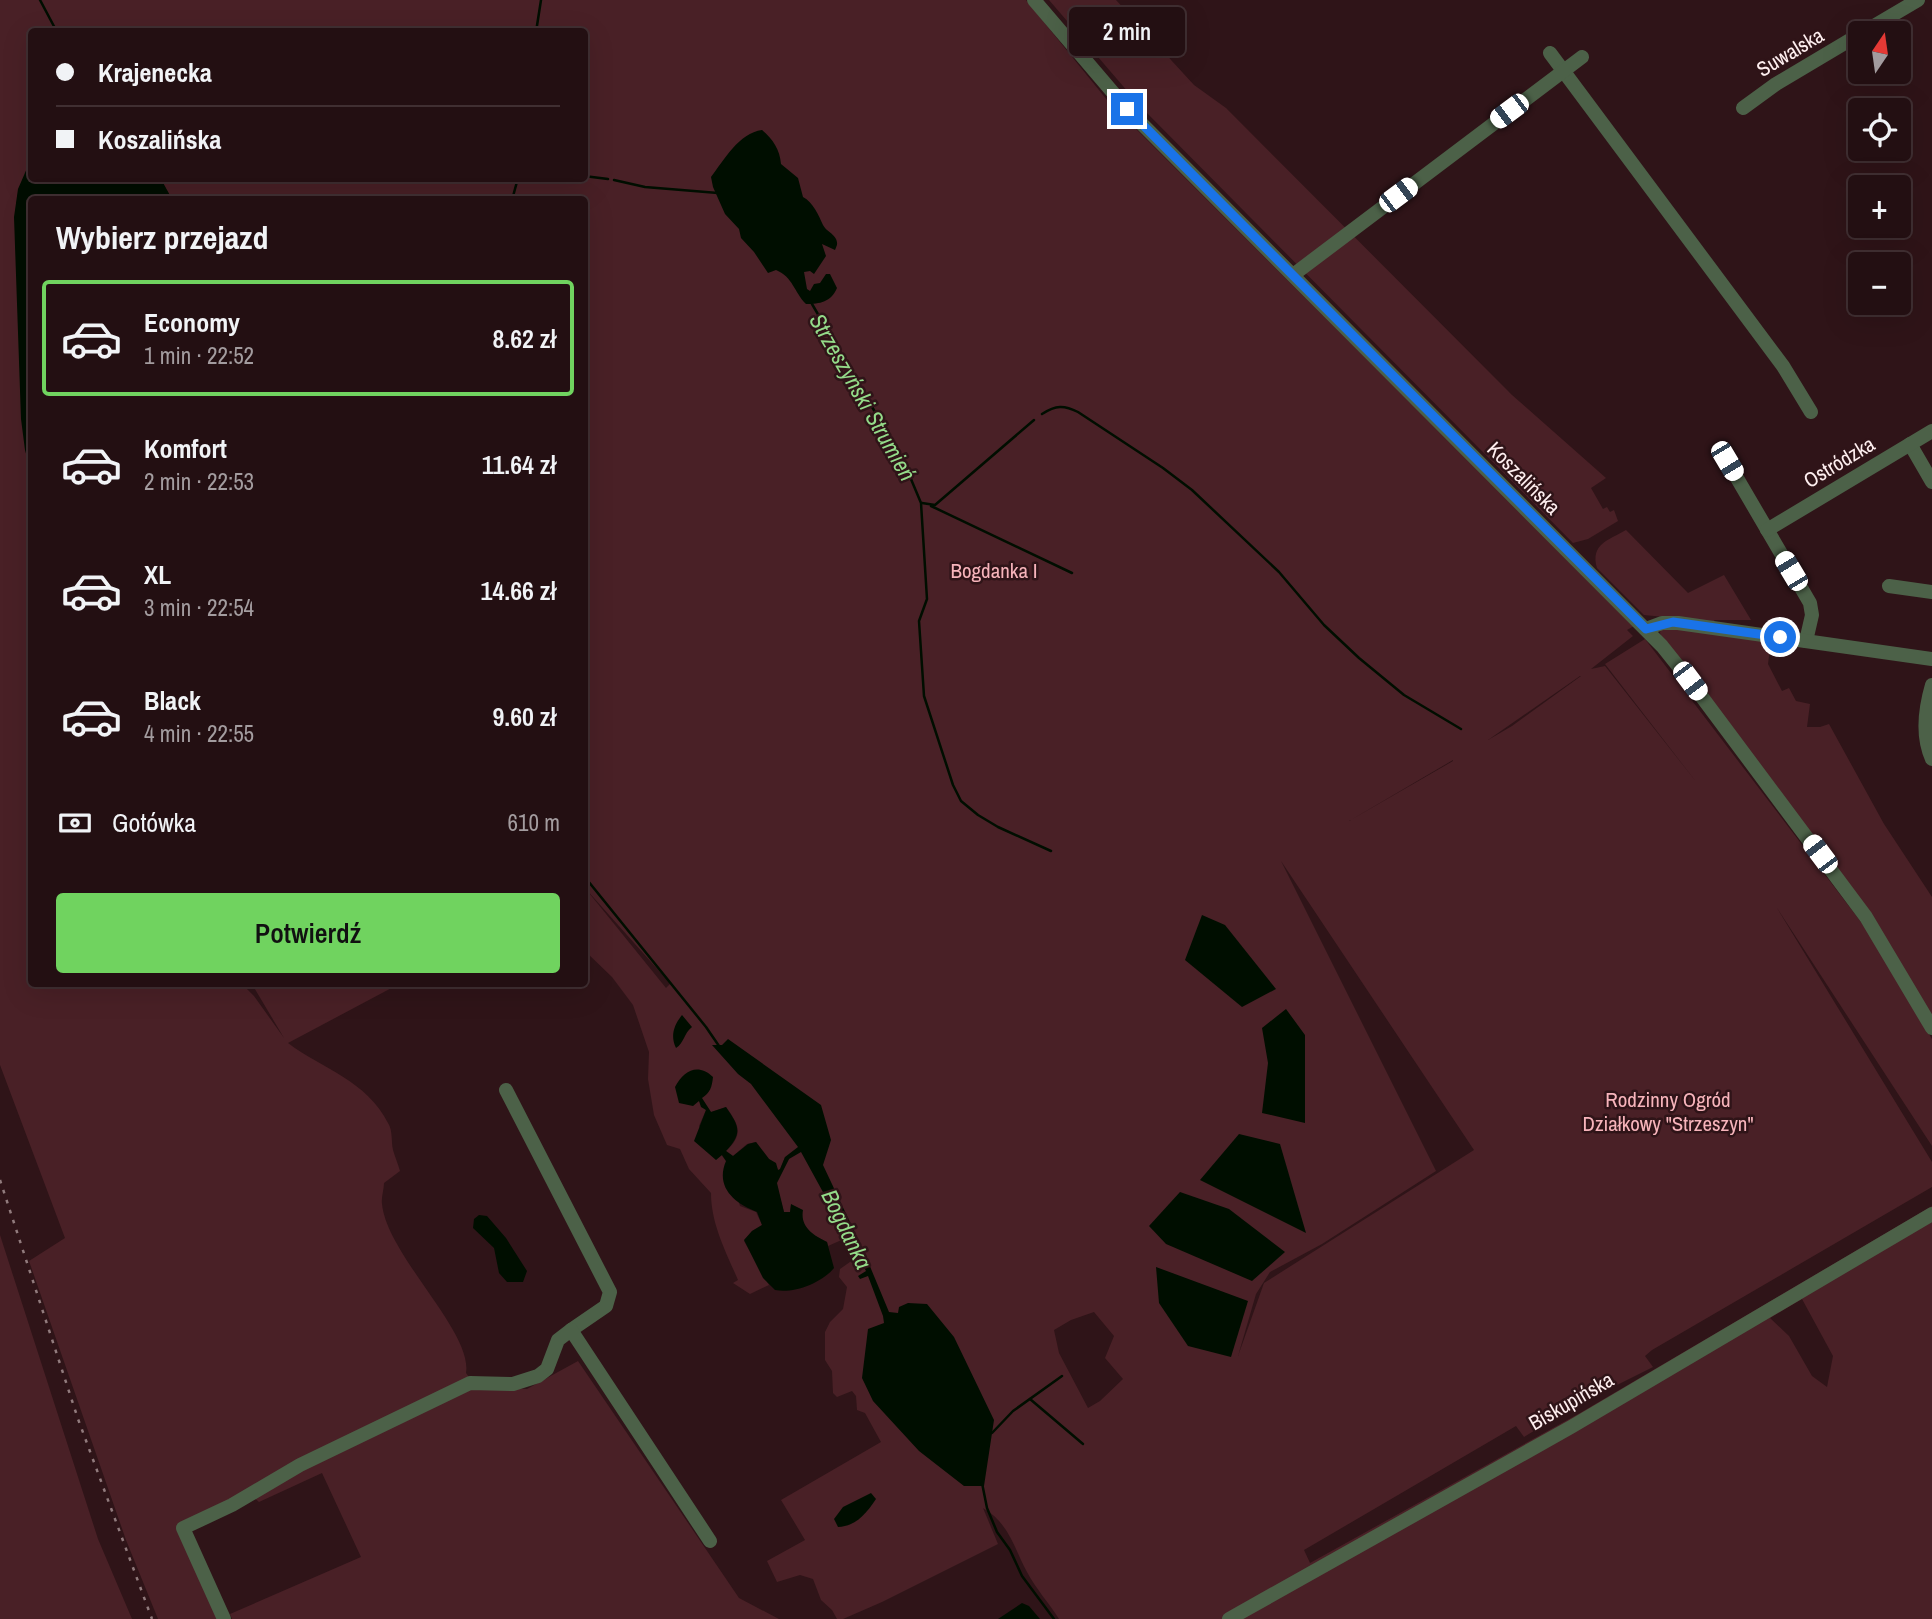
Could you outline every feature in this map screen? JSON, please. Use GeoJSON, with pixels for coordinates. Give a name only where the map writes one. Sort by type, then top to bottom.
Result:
{"type":"FeatureCollection","features":[{"type":"Feature","properties":{"kind":"street","name":"Koszalińska"},"geometry":{"type":"LineString","coordinates":[[1034,0],[1127,109],[1646,629],[1690,681],[1852,896],[1877,933],[1932,1028]]}},
{"type":"Feature","properties":{"kind":"street","name":"Suwalska"},"geometry":{"type":"LineString","coordinates":[[1883,21],[1918,0]]}},
{"type":"Feature","properties":{"kind":"street","name":"Suwalska"},"geometry":{"type":"LineString","coordinates":[[1743,108],[1776,84],[1848,42]]}},
{"type":"Feature","properties":{"kind":"street"},"geometry":{"type":"LineString","coordinates":[[1550,53],[1783,366],[1811,412]]}},
{"type":"Feature","properties":{"kind":"street"},"geometry":{"type":"LineString","coordinates":[[1293,275],[1582,57]]}},
{"type":"Feature","properties":{"kind":"street","name":"Ostródzka"},"geometry":{"type":"LineString","coordinates":[[1767,530],[1932,431]]}},
{"type":"Feature","properties":{"kind":"street"},"geometry":{"type":"LineString","coordinates":[[1909,444],[1932,482]]}},
{"type":"Feature","properties":{"kind":"street"},"geometry":{"type":"LineString","coordinates":[[1727,461],[1810,603],[1812,615],[1806,641]]}},
{"type":"Feature","properties":{"kind":"street"},"geometry":{"type":"LineString","coordinates":[[1889,586],[1932,592]]}},
{"type":"Feature","properties":{"kind":"street"},"geometry":{"type":"LineString","coordinates":[[1646,629],[1673,622],[1932,659]]}},
{"type":"Feature","properties":{"kind":"street"},"geometry":{"type":"LineString","coordinates":[[1932,685],[1926,730],[1932,759]]}},
{"type":"Feature","properties":{"kind":"street"},"geometry":{"type":"LineString","coordinates":[[224,1619],[183,1528],[232,1505],[300,1465],[470,1383],[513,1384],[538,1376],[547,1369],[558,1340],[606,1306],[610,1292],[506,1090]]}},
{"type":"Feature","properties":{"kind":"street","name":"Biskupińska"},"geometry":{"type":"LineString","coordinates":[[1229,1619],[1571,1427],[1932,1214]]}},
{"type":"Feature","properties":{"kind":"street"},"geometry":{"type":"LineString","coordinates":[[571,1329],[710,1541]]}},
{"type":"Feature","properties":{"kind":"green space","name":"Bogdanka I"},"geometry":{"type":"Polygon","coordinates":[[[0,0],[1026,0],[1107,100],[1634,626],[1627,630],[1633,636],[1591,669],[1605,666],[1697,783],[1605,664],[1645,639],[1874,939],[1932,1039],[1932,1146],[1777,908],[1932,1162],[1932,1187],[1652,1350],[1645,1356],[1653,1367],[1571,1408],[1524,1437],[1516,1426],[1304,1550],[1310,1563],[1580,1413],[1932,1206],[1932,1619],[1059,1619],[1031,1578],[1005,1529],[983,1508],[998,1544],[843,1619],[837,1619],[821,1600],[813,1579],[800,1575],[777,1582],[767,1561],[805,1540],[781,1500],[881,1442],[865,1413],[857,1410],[856,1396],[852,1391],[837,1397],[833,1393],[832,1371],[825,1360],[825,1332],[830,1322],[843,1309],[847,1287],[839,1277],[840,1269],[857,1257],[846,1238],[828,1246],[827,1242],[811,1234],[791,1205],[790,1213],[784,1212],[776,1183],[789,1159],[785,1157],[778,1170],[756,1142],[747,1144],[733,1156],[726,1151],[737,1134],[734,1119],[726,1107],[711,1112],[701,1098],[699,1101],[706,1110],[699,1126],[726,1161],[740,1206],[756,1212],[762,1225],[752,1231],[744,1241],[769,1285],[750,1294],[733,1283],[738,1280],[716,1227],[711,1193],[689,1169],[680,1149],[667,1145],[654,1115],[648,1079],[649,1052],[633,1005],[612,977],[588,954],[588,892],[666,988],[670,984],[588,891],[588,196],[28,196],[28,987],[245,987],[284,1038],[254,987],[393,987],[288,1043],[356,1086],[379,1108],[388,1123],[400,1171],[384,1183],[382,1202],[387,1224],[398,1246],[457,1336],[465,1356],[466,1373],[475,1386],[527,1389],[578,1361],[739,1598],[779,1619],[232,1619],[230,1614],[361,1557],[322,1473],[259,1502],[247,1491],[178,1524],[218,1619],[158,1619],[126,1540],[29,1261],[65,1238],[0,1065],[0,0]],[[1580,676],[1488,740],[1512,726],[1580,676]],[[1453,760],[1349,821],[1453,761],[1453,760]],[[1281,861],[1436,1171],[1322,1244],[1270,1272],[1256,1294],[1238,1356],[1264,1283],[1474,1150],[1281,861]],[[1802,1299],[1770,1318],[1789,1336],[1812,1376],[1827,1387],[1833,1356],[1802,1299]],[[1094,1312],[1071,1320],[1054,1330],[1059,1353],[1088,1408],[1100,1401],[1123,1379],[1105,1358],[1114,1336],[1094,1312]]]}},
{"type":"Feature","properties":{"kind":"green space"},"geometry":{"type":"Polygon","coordinates":[[[1049,0],[1116,0],[1194,85],[1226,108],[1512,395],[1606,478],[1591,488],[1603,509],[1607,507],[1610,512],[1614,510],[1618,521],[1588,539],[1573,543],[1141,107],[1049,0]]]}},
{"type":"Feature","properties":{"kind":"green space"},"geometry":{"type":"Polygon","coordinates":[[[1626,530],[1688,593],[1724,575],[1751,620],[1714,620],[1715,622],[1644,615],[1597,568],[1596,553],[1602,544],[1626,530]]]}},
{"type":"Feature","properties":{"kind":"green space"},"geometry":{"type":"Polygon","coordinates":[[[1663,627],[1771,640],[1768,664],[1782,691],[1789,688],[1796,701],[1810,704],[1807,727],[1829,724],[1884,824],[1932,897],[1932,1017],[1661,638],[1663,627]]]}},
{"type":"Feature","properties":{"kind":"green space"},"geometry":{"type":"Polygon","coordinates":[[[0,1235],[98,1539],[132,1619],[0,1619],[0,1235]]]}},
{"type":"Feature","properties":{"kind":"water"},"geometry":{"type":"Polygon","coordinates":[[[762,130],[775,145],[781,164],[798,178],[803,197],[813,206],[824,227],[836,239],[835,250],[822,244],[826,256],[814,274],[810,271],[804,272],[807,289],[810,291],[814,284],[820,283],[826,274],[830,274],[837,288],[832,296],[824,301],[806,304],[782,273],[776,270],[768,273],[741,238],[739,229],[725,214],[713,187],[711,177],[733,148],[746,136],[762,130]]]}},
{"type":"Feature","properties":{"kind":"water"},"geometry":{"type":"Polygon","coordinates":[[[28,166],[28,182],[163,182],[170,196],[28,196],[28,461],[21,419],[14,217],[18,189],[28,166]]]}},
{"type":"Feature","properties":{"kind":"water"},"geometry":{"type":"Polygon","coordinates":[[[1202,915],[1225,925],[1276,989],[1242,1007],[1185,960],[1202,915]]]}},
{"type":"Feature","properties":{"kind":"water"},"geometry":{"type":"Polygon","coordinates":[[[1286,1009],[1305,1035],[1305,1123],[1262,1113],[1268,1063],[1262,1028],[1286,1009]]]}},
{"type":"Feature","properties":{"kind":"water"},"geometry":{"type":"Polygon","coordinates":[[[682,1015],[692,1027],[676,1048],[674,1031],[682,1015]]]}},
{"type":"Feature","properties":{"kind":"water"},"geometry":{"type":"Polygon","coordinates":[[[728,1039],[821,1105],[831,1140],[823,1165],[889,1312],[898,1313],[899,1307],[908,1303],[927,1304],[954,1337],[994,1420],[984,1486],[964,1486],[919,1451],[873,1401],[862,1378],[868,1329],[884,1323],[883,1316],[868,1276],[860,1279],[858,1276],[866,1271],[801,1152],[789,1159],[777,1183],[784,1212],[790,1212],[791,1204],[803,1210],[806,1226],[827,1242],[834,1268],[815,1283],[798,1289],[775,1290],[763,1278],[744,1240],[762,1225],[757,1212],[741,1204],[729,1193],[723,1179],[726,1161],[722,1155],[716,1160],[694,1141],[706,1110],[701,1107],[699,1101],[693,1106],[679,1103],[675,1087],[683,1076],[692,1070],[702,1070],[713,1077],[710,1089],[702,1098],[711,1112],[726,1107],[737,1129],[735,1139],[726,1151],[733,1156],[748,1144],[756,1142],[769,1159],[776,1163],[778,1170],[780,1169],[785,1157],[798,1147],[751,1084],[738,1074],[712,1045],[722,1045],[728,1039]]]}},
{"type":"Feature","properties":{"kind":"water"},"geometry":{"type":"Polygon","coordinates":[[[1239,1134],[1280,1144],[1306,1233],[1200,1180],[1239,1134]]]}},
{"type":"Feature","properties":{"kind":"water"},"geometry":{"type":"Polygon","coordinates":[[[1180,1192],[1229,1209],[1285,1252],[1252,1281],[1166,1244],[1149,1226],[1180,1192]]]}},
{"type":"Feature","properties":{"kind":"water"},"geometry":{"type":"Polygon","coordinates":[[[479,1215],[487,1216],[506,1238],[527,1271],[523,1282],[507,1282],[499,1273],[494,1248],[473,1228],[474,1219],[479,1215]]]}},
{"type":"Feature","properties":{"kind":"water"},"geometry":{"type":"Polygon","coordinates":[[[1156,1267],[1248,1301],[1231,1357],[1188,1346],[1159,1303],[1156,1267]]]}},
{"type":"Feature","properties":{"kind":"water"},"geometry":{"type":"Polygon","coordinates":[[[871,1493],[876,1499],[864,1514],[855,1522],[838,1527],[834,1519],[843,1507],[871,1493]]]}},
{"type":"Feature","properties":{"kind":"water"},"geometry":{"type":"Polygon","coordinates":[[[1022,1603],[1029,1606],[1040,1619],[998,1619],[1022,1603]]]}},
{"type":"Feature","properties":{"kind":"waterway"},"geometry":{"type":"LineString","coordinates":[[40,0],[55,28]]}},
{"type":"Feature","properties":{"kind":"waterway","name":"Bogdanka"},"geometry":{"type":"LineString","coordinates":[[537,28],[541,0]]}},
{"type":"Feature","properties":{"kind":"waterway","name":"Strzeszyński Strumień"},"geometry":{"type":"LineString","coordinates":[[588,176],[608,179]]}},
{"type":"Feature","properties":{"kind":"waterway","name":"Strzeszyński Strumień"},"geometry":{"type":"LineString","coordinates":[[614,180],[645,187],[718,193]]}},
{"type":"Feature","properties":{"kind":"waterway","name":"Bogdanka"},"geometry":{"type":"LineString","coordinates":[[513,196],[517,182]]}},
{"type":"Feature","properties":{"kind":"waterway","name":"Strzeszyński Strumień"},"geometry":{"type":"LineString","coordinates":[[812,304],[903,460],[921,503],[927,599],[919,621],[924,696],[953,785],[961,801],[978,815],[1051,851]]}},
{"type":"Feature","properties":{"kind":"waterway"},"geometry":{"type":"LineString","coordinates":[[1042,414],[1064,407],[1078,412],[1163,468],[1192,490],[1279,572],[1324,625],[1359,658],[1404,695],[1461,729]]}},
{"type":"Feature","properties":{"kind":"waterway"},"geometry":{"type":"LineString","coordinates":[[922,503],[935,505],[1034,420]]}},
{"type":"Feature","properties":{"kind":"waterway"},"geometry":{"type":"LineString","coordinates":[[931,506],[1072,573]]}},
{"type":"Feature","properties":{"kind":"waterway","name":"Bogdanka"},"geometry":{"type":"LineString","coordinates":[[588,881],[719,1046]]}},
{"type":"Feature","properties":{"kind":"waterway"},"geometry":{"type":"LineString","coordinates":[[992,1433],[1013,1411],[1062,1376]]}},
{"type":"Feature","properties":{"kind":"waterway"},"geometry":{"type":"LineString","coordinates":[[1030,1399],[1083,1444]]}},
{"type":"Feature","properties":{"kind":"waterway","name":"Bogdanka"},"geometry":{"type":"LineString","coordinates":[[982,1483],[987,1508],[997,1532],[1010,1550],[1022,1576],[1054,1619]]}},
{"type":"Feature","properties":{"kind":"railway"},"geometry":{"type":"LineString","coordinates":[[0,1180],[78,1419],[152,1619]]}},
{"type":"Feature","properties":{"kind":"route"},"geometry":{"type":"LineString","coordinates":[[1127,109],[1646,629],[1673,622],[1780,637]]}},
{"type":"Feature","properties":{"kind":"park label","name":"Rodzinny Ogród Działkowy \"Strzeszyn\""},"geometry":{"type":"Point","coordinates":[1668,1111]}}]}
